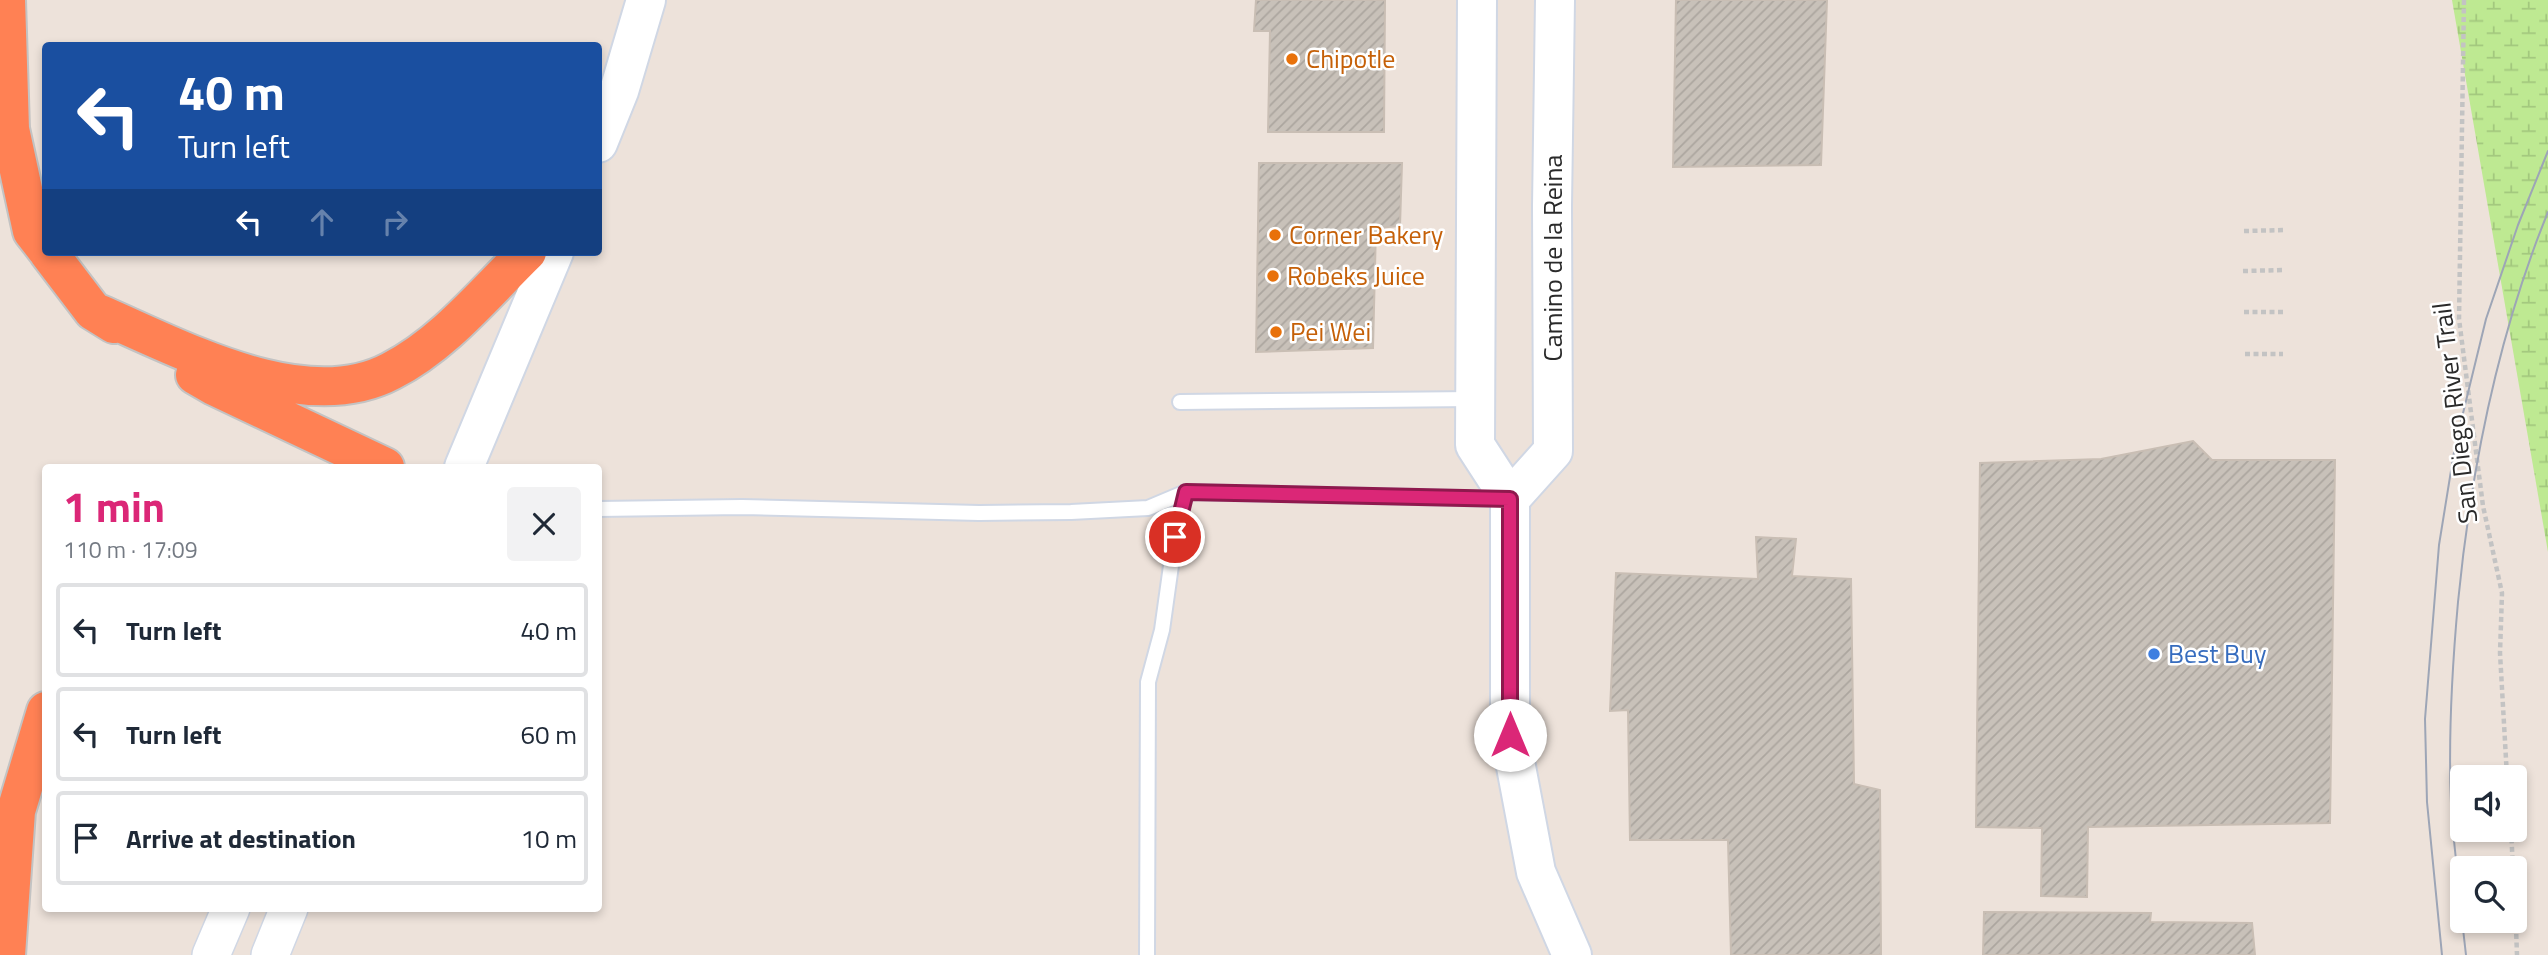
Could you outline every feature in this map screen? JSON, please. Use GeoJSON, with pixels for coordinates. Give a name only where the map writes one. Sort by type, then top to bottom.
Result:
{"type":"FeatureCollection","features":[{"type":"Feature","properties":{"kind":"highway"},"geometry":{"type":"LineString","coordinates":[[6,0],[10,129],[32,231],[42,244]]}},
{"type":"Feature","properties":{"kind":"highway"},"geometry":{"type":"LineString","coordinates":[[52,256],[93,311],[214,386],[379,464]]}},
{"type":"Feature","properties":{"kind":"highway"},"geometry":{"type":"LineString","coordinates":[[93,311],[218,364],[275,382],[310,388],[351,384],[390,372],[424,350],[523,256]]}},
{"type":"Feature","properties":{"kind":"highway"},"geometry":{"type":"LineString","coordinates":[[6,955],[16,811],[42,724]]}},
{"type":"Feature","properties":{"kind":"main road"},"geometry":{"type":"LineString","coordinates":[[602,133],[619,91],[646,0]]}},
{"type":"Feature","properties":{"kind":"main road"},"geometry":{"type":"LineString","coordinates":[[1477,0],[1475,445],[1510,499],[1510,735],[1536,872],[1572,955]]}},
{"type":"Feature","properties":{"kind":"main road","name":"Camino de la Reina"},"geometry":{"type":"LineString","coordinates":[[1510,499],[1553,451],[1555,0]]}},
{"type":"Feature","properties":{"kind":"main road"},"geometry":{"type":"LineString","coordinates":[[465,464],[552,256]]}},
{"type":"Feature","properties":{"kind":"street"},"geometry":{"type":"LineString","coordinates":[[211,955],[229,912]]}},
{"type":"Feature","properties":{"kind":"street"},"geometry":{"type":"LineString","coordinates":[[270,955],[287,912]]}},
{"type":"Feature","properties":{"kind":"lane"},"geometry":{"type":"LineString","coordinates":[[1180,402],[1476,399]]}},
{"type":"Feature","properties":{"kind":"lane"},"geometry":{"type":"LineString","coordinates":[[1147,955],[1148,682],[1162,630],[1175,537],[1186,492]]}},
{"type":"Feature","properties":{"kind":"lane"},"geometry":{"type":"LineString","coordinates":[[602,509],[742,507],[979,513],[1072,512],[1148,508],[1186,492],[1510,499]]}},
{"type":"Feature","properties":{"kind":"path","name":"San Diego River Trail"},"geometry":{"type":"LineString","coordinates":[[2464,0],[2459,319],[2483,506],[2502,593],[2500,653],[2506,765]]}},
{"type":"Feature","properties":{"kind":"path"},"geometry":{"type":"LineString","coordinates":[[2244,231],[2285,230]]}},
{"type":"Feature","properties":{"kind":"path"},"geometry":{"type":"LineString","coordinates":[[2243,271],[2284,270]]}},
{"type":"Feature","properties":{"kind":"path"},"geometry":{"type":"LineString","coordinates":[[2244,312],[2283,312]]}},
{"type":"Feature","properties":{"kind":"path"},"geometry":{"type":"LineString","coordinates":[[2245,354],[2283,354]]}},
{"type":"Feature","properties":{"kind":"path"},"geometry":{"type":"LineString","coordinates":[[2516,933],[2517,955]]}},
{"type":"Feature","properties":{"kind":"green space"},"geometry":{"type":"Polygon","coordinates":[[[2452,0],[2548,0],[2548,552],[2452,0]]]}},
{"type":"Feature","properties":{"kind":"building"},"geometry":{"type":"Polygon","coordinates":[[[1256,0],[1385,0],[1384,132],[1268,132],[1270,31],[1254,31],[1256,0]]]}},
{"type":"Feature","properties":{"kind":"building"},"geometry":{"type":"Polygon","coordinates":[[[1676,0],[1827,0],[1821,165],[1673,167],[1676,0]]]}},
{"type":"Feature","properties":{"kind":"building"},"geometry":{"type":"Polygon","coordinates":[[[1259,163],[1402,163],[1400,226],[1376,228],[1373,348],[1256,352],[1259,163]]]}},
{"type":"Feature","properties":{"kind":"building","name":"Best Buy"},"geometry":{"type":"Polygon","coordinates":[[[2193,441],[2212,460],[2335,460],[2330,823],[2088,827],[2087,897],[2041,896],[2042,828],[1976,827],[1980,463],[2101,459],[2193,441]]]}},
{"type":"Feature","properties":{"kind":"building"},"geometry":{"type":"Polygon","coordinates":[[[1756,537],[1796,539],[1792,576],[1851,579],[1854,784],[1880,790],[1881,955],[1731,955],[1728,840],[1630,840],[1628,710],[1610,711],[1616,573],[1758,579],[1756,537]]]}},
{"type":"Feature","properties":{"kind":"building"},"geometry":{"type":"Polygon","coordinates":[[[1984,912],[2151,913],[2150,922],[2252,923],[2255,955],[1983,955],[1984,912]]]}},
{"type":"Feature","properties":{"kind":"tram line"},"geometry":{"type":"LineString","coordinates":[[2442,955],[2427,802],[2425,719],[2439,545],[2455,446],[2486,319],[2518,225],[2548,151]]}},
{"type":"Feature","properties":{"kind":"tram line"},"geometry":{"type":"LineString","coordinates":[[2456,856],[2450,778],[2451,702],[2458,602],[2470,503],[2501,355],[2514,307],[2548,212]]}},
{"type":"Feature","properties":{"kind":"tram line"},"geometry":{"type":"LineString","coordinates":[[2463,933],[2466,955]]}},
{"type":"Feature","properties":{"kind":"place","name":"Chipotle"},"geometry":{"type":"Point","coordinates":[1292,59]}},
{"type":"Feature","properties":{"kind":"place","name":"Corner Bakery"},"geometry":{"type":"Point","coordinates":[1275,235]}},
{"type":"Feature","properties":{"kind":"place","name":"Robeks Juice"},"geometry":{"type":"Point","coordinates":[1273,276]}},
{"type":"Feature","properties":{"kind":"place","name":"Pei Wei"},"geometry":{"type":"Point","coordinates":[1276,332]}},
{"type":"Feature","properties":{"kind":"place","name":"Best Buy"},"geometry":{"type":"Point","coordinates":[2154,654]}},
{"type":"Feature","properties":{"kind":"route"},"geometry":{"type":"LineString","coordinates":[[1175,537],[1186,492],[1510,499],[1510,735]]}}]}
